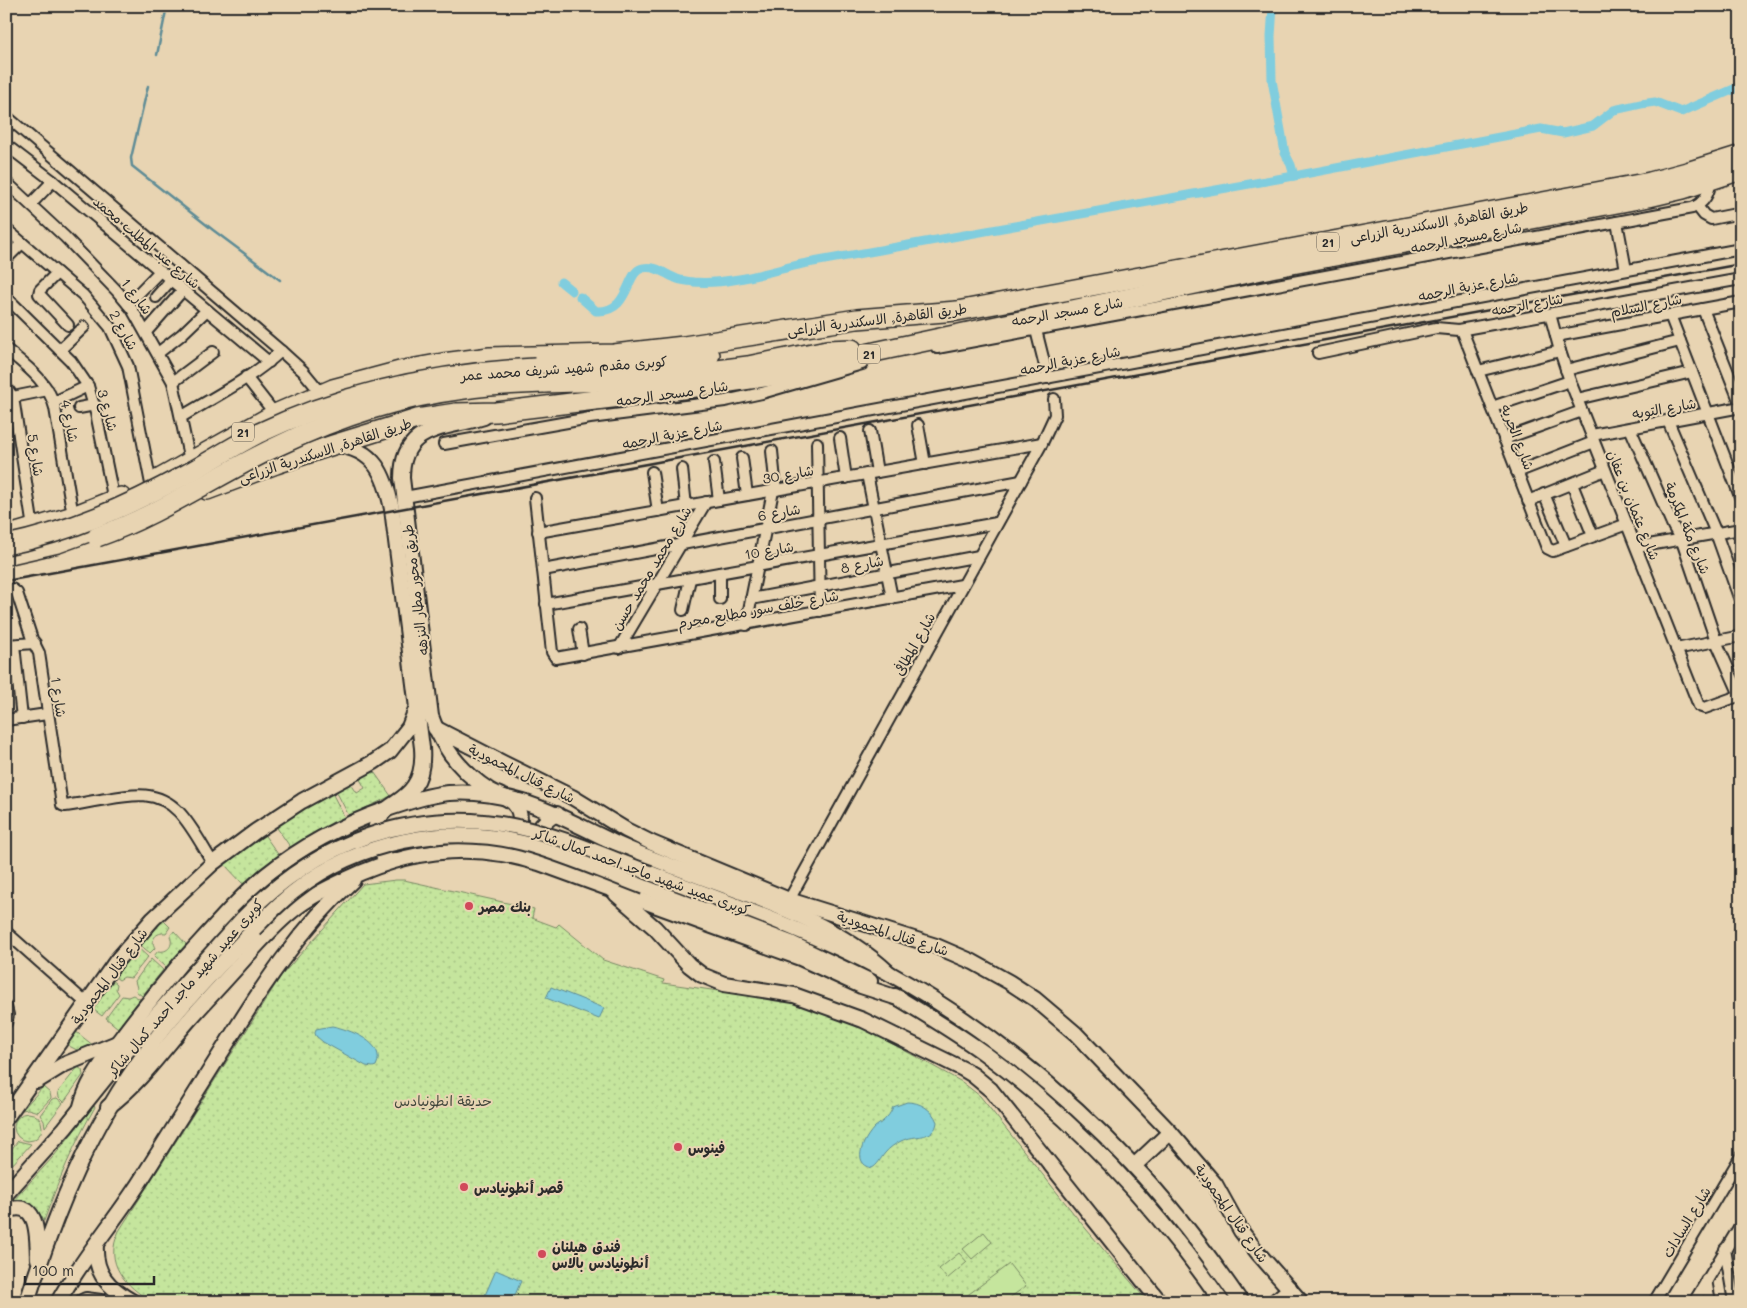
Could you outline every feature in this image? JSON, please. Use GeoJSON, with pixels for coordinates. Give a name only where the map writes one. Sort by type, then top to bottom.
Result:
{"type":"FeatureCollection","features":[{"type":"Feature","properties":{"kind":"highway","name":"طريق القاهرة, الاسكندرية الزراعى"},"geometry":{"type":"LineString","coordinates":[[6,536],[73,516],[151,484],[267,418],[333,389],[404,370],[490,357],[614,354],[684,346],[857,319],[957,311],[1570,198],[1650,182],[1741,155]]}},
{"type":"Feature","properties":{"kind":"highway","name":"طريق القاهرة, الاسكندرية الزراعى"},"geometry":{"type":"LineString","coordinates":[[6,555],[58,542],[333,444],[417,419],[456,414],[496,412],[662,392],[778,375],[879,351],[1271,268],[1649,197],[1741,170]]}},
{"type":"Feature","properties":{"kind":"highway","name":"كوبرى مقدم شهيد شريف محمد عمر"},"geometry":{"type":"LineString","coordinates":[[6,568],[48,556],[124,527],[148,516],[278,445],[356,414],[436,393],[490,386],[539,375],[676,360],[814,339],[912,315]]}},
{"type":"Feature","properties":{"kind":"highway","name":"كوبرى مقدم شهيد شريف محمد عمر"},"geometry":{"type":"LineString","coordinates":[[6,545],[62,531],[126,506],[259,434],[310,412],[338,402],[422,381],[479,372],[611,381],[748,366],[838,348],[879,351]]}},
{"type":"Feature","properties":{"kind":"highway"},"geometry":{"type":"LineString","coordinates":[[490,357],[505,366],[512,383],[509,400],[506,405],[496,412]]}},
{"type":"Feature","properties":{"kind":"highway"},"geometry":{"type":"LineString","coordinates":[[267,418],[256,431],[255,439],[257,448],[262,455],[276,464]]}},
{"type":"Feature","properties":{"kind":"main road","name":"طريق محور مطار النزهه"},"geometry":{"type":"LineString","coordinates":[[496,412],[422,435],[405,454],[402,478],[428,703],[435,728],[443,743],[464,770],[490,790],[505,798]]}},
{"type":"Feature","properties":{"kind":"main road","name":"طريق محور مطار النزهه"},"geometry":{"type":"LineString","coordinates":[[333,444],[350,446],[371,460],[382,474],[392,510],[423,765],[418,781],[409,794],[388,809]]}},
{"type":"Feature","properties":{"kind":"main road","name":"شارع قنال المحمودية"},"geometry":{"type":"LineString","coordinates":[[7,1116],[134,938],[172,900],[213,864],[279,816],[325,787],[374,762],[390,751],[409,727],[416,708]]}},
{"type":"Feature","properties":{"kind":"main road","name":"شارع قنال المحمودية"},"geometry":{"type":"LineString","coordinates":[[435,728],[503,764],[572,796],[639,837],[789,900],[928,943],[973,962],[1009,982],[1035,1000],[1075,1033],[1170,1132],[1215,1184],[1249,1242],[1301,1302]]}},
{"type":"Feature","properties":{"kind":"main road"},"geometry":{"type":"LineString","coordinates":[[80,1110],[85,1091],[93,1074],[176,970],[248,891],[285,861],[346,826],[388,809],[419,798],[447,793],[475,793],[505,798],[557,814],[626,848],[813,922],[858,947],[888,973],[969,1024],[1027,1067],[1083,1115],[1134,1166],[1185,1226],[1240,1302]]}},
{"type":"Feature","properties":{"kind":"main road"},"geometry":{"type":"LineString","coordinates":[[503,854],[513,845],[520,818],[516,805],[505,798]]}},
{"type":"Feature","properties":{"kind":"main road"},"geometry":{"type":"LineString","coordinates":[[388,809],[377,823],[374,836],[377,849],[391,861]]}},
{"type":"Feature","properties":{"kind":"main road"},"geometry":{"type":"LineString","coordinates":[[539,863],[531,856],[531,847],[542,824],[557,814]]}},
{"type":"Feature","properties":{"kind":"main road","name":"كوبرى عميد شهيد ماجد احمد كمال شاكر"},"geometry":{"type":"LineString","coordinates":[[6,1194],[48,1148],[152,1021],[243,918],[277,886],[302,868],[332,850],[375,834],[420,824],[467,821],[517,827],[562,839],[784,924],[837,947],[888,973]]}},
{"type":"Feature","properties":{"kind":"main road"},"geometry":{"type":"LineString","coordinates":[[58,1302],[67,1285],[131,1196],[271,974],[301,935],[363,871],[367,855],[361,836],[355,828],[346,826]]}},
{"type":"Feature","properties":{"kind":"main road","name":"كوبرى عميد شهيد ماجد احمد كمال شاكر"},"geometry":{"type":"LineString","coordinates":[[108,1107],[147,1049],[165,1027],[254,929],[295,890],[335,866],[360,854],[381,847],[432,837],[487,837],[523,844],[567,857],[791,943],[846,968],[901,999]]}},
{"type":"Feature","properties":{"kind":"main road"},"geometry":{"type":"LineString","coordinates":[[27,1302],[70,1183],[108,1107],[140,1080],[195,1013],[280,921],[314,896],[363,871],[391,861],[442,852],[462,851],[503,854],[539,863],[796,957],[874,992],[901,999],[963,1038],[1004,1068],[1085,1138],[1125,1179],[1162,1222],[1222,1302]]}},
{"type":"Feature","properties":{"kind":"main road"},"geometry":{"type":"LineString","coordinates":[[603,885],[643,916],[667,939],[689,965],[702,975],[724,984],[794,995],[850,1015],[889,1031],[973,1075],[991,1090],[1160,1302]]}},
{"type":"Feature","properties":{"kind":"main road"},"geometry":{"type":"LineString","coordinates":[[26,1091],[53,1070],[118,1043]]}},
{"type":"Feature","properties":{"kind":"main road"},"geometry":{"type":"LineString","coordinates":[[1134,1166],[1170,1132]]}},
{"type":"Feature","properties":{"kind":"main road"},"geometry":{"type":"LineString","coordinates":[[6,1211],[20,1209],[28,1212],[34,1219],[37,1228],[39,1268]]}},
{"type":"Feature","properties":{"kind":"main road"},"geometry":{"type":"LineString","coordinates":[[96,1244],[95,1255],[102,1277],[116,1291],[133,1302]]}},
{"type":"Feature","properties":{"kind":"main road"},"geometry":{"type":"LineString","coordinates":[[1274,1302],[1290,1289]]}},
{"type":"Feature","properties":{"kind":"main road"},"geometry":{"type":"LineString","coordinates":[[82,1302],[86,1300],[101,1302]]}},
{"type":"Feature","properties":{"kind":"street"},"geometry":{"type":"LineString","coordinates":[[6,116],[280,351],[303,372],[322,394]]}},
{"type":"Feature","properties":{"kind":"street","name":"شارع عبد المطلب محمد"},"geometry":{"type":"LineString","coordinates":[[6,145],[53,181],[269,362]]}},
{"type":"Feature","properties":{"kind":"street"},"geometry":{"type":"LineString","coordinates":[[1711,180],[1708,194],[1697,206],[1704,215],[1711,219],[1741,213]]}},
{"type":"Feature","properties":{"kind":"street"},"geometry":{"type":"LineString","coordinates":[[31,204],[53,181]]}},
{"type":"Feature","properties":{"kind":"street","name":"شارع 1"},"geometry":{"type":"LineString","coordinates":[[6,182],[31,204],[128,304],[146,332],[173,382],[190,461]]}},
{"type":"Feature","properties":{"kind":"street","name":"شارع مسجد الرحمه"},"geometry":{"type":"LineString","coordinates":[[444,444],[590,418],[725,401],[804,381],[880,358],[1697,206]]}},
{"type":"Feature","properties":{"kind":"street"},"geometry":{"type":"LineString","coordinates":[[1617,222],[1626,270]]}},
{"type":"Feature","properties":{"kind":"street","name":"شارع 2"},"geometry":{"type":"LineString","coordinates":[[6,229],[83,296],[110,327],[128,366],[151,484]]}},
{"type":"Feature","properties":{"kind":"street"},"geometry":{"type":"LineString","coordinates":[[6,260],[22,243]]}},
{"type":"Feature","properties":{"kind":"street","name":"شارع عزبة الرحمه"},"geometry":{"type":"LineString","coordinates":[[405,497],[1741,249]]}},
{"type":"Feature","properties":{"kind":"street"},"geometry":{"type":"LineString","coordinates":[[128,304],[160,271]]}},
{"type":"Feature","properties":{"kind":"street"},"geometry":{"type":"LineString","coordinates":[[57,273],[40,290],[39,294],[68,325]]}},
{"type":"Feature","properties":{"kind":"street","name":"شارع الرحمه"},"geometry":{"type":"LineString","coordinates":[[1318,353],[1432,329],[1462,330],[1741,279]]}},
{"type":"Feature","properties":{"kind":"street"},"geometry":{"type":"LineString","coordinates":[[156,297],[171,280]]}},
{"type":"Feature","properties":{"kind":"street"},"geometry":{"type":"LineString","coordinates":[[146,332],[183,290]]}},
{"type":"Feature","properties":{"kind":"street","name":"شارع 3"},"geometry":{"type":"LineString","coordinates":[[6,297],[77,368],[88,386],[95,405],[114,500]]}},
{"type":"Feature","properties":{"kind":"street","name":"شارع السلام"},"geometry":{"type":"LineString","coordinates":[[1556,336],[1740,303]]}},
{"type":"Feature","properties":{"kind":"street"},"geometry":{"type":"LineString","coordinates":[[1703,309],[1741,406]]}},
{"type":"Feature","properties":{"kind":"street"},"geometry":{"type":"LineString","coordinates":[[158,353],[181,335],[207,310]]}},
{"type":"Feature","properties":{"kind":"street","name":"شارع عثمان بن عفان"},"geometry":{"type":"LineString","coordinates":[[1550,314],[1570,381],[1698,704],[1700,707],[1705,708],[1741,695]]}},
{"type":"Feature","properties":{"kind":"street"},"geometry":{"type":"LineString","coordinates":[[1670,315],[1741,499]]}},
{"type":"Feature","properties":{"kind":"street"},"geometry":{"type":"LineString","coordinates":[[60,350],[84,327]]}},
{"type":"Feature","properties":{"kind":"street"},"geometry":{"type":"LineString","coordinates":[[1036,330],[1048,378]]}},
{"type":"Feature","properties":{"kind":"street","name":"شارع الحريه"},"geometry":{"type":"LineString","coordinates":[[1462,330],[1546,547],[1548,550],[1553,551],[1566,546]]}},
{"type":"Feature","properties":{"kind":"street"},"geometry":{"type":"LineString","coordinates":[[1566,370],[1680,341]]}},
{"type":"Feature","properties":{"kind":"street","name":"شارع 4"},"geometry":{"type":"LineString","coordinates":[[6,348],[40,380],[54,402],[73,516]]}},
{"type":"Feature","properties":{"kind":"street"},"geometry":{"type":"LineString","coordinates":[[180,417],[269,362],[280,351]]}},
{"type":"Feature","properties":{"kind":"street"},"geometry":{"type":"LineString","coordinates":[[1478,371],[1560,351]]}},
{"type":"Feature","properties":{"kind":"street"},"geometry":{"type":"LineString","coordinates":[[173,382],[213,352]]}},
{"type":"Feature","properties":{"kind":"street"},"geometry":{"type":"LineString","coordinates":[[1577,399],[1692,372]]}},
{"type":"Feature","properties":{"kind":"street"},"geometry":{"type":"LineString","coordinates":[[246,377],[267,418]]}},
{"type":"Feature","properties":{"kind":"street"},"geometry":{"type":"LineString","coordinates":[[1492,406],[1570,381]]}},
{"type":"Feature","properties":{"kind":"street"},"geometry":{"type":"LineString","coordinates":[[54,402],[88,386]]}},
{"type":"Feature","properties":{"kind":"street","name":"شارع 5"},"geometry":{"type":"LineString","coordinates":[[6,387],[10,398],[34,528]]}},
{"type":"Feature","properties":{"kind":"street"},"geometry":{"type":"LineString","coordinates":[[10,398],[48,390]]}},
{"type":"Feature","properties":{"kind":"street","name":"شارع المطافى"},"geometry":{"type":"LineString","coordinates":[[789,900],[1042,444],[1055,415],[1054,399]]}},
{"type":"Feature","properties":{"kind":"street"},"geometry":{"type":"LineString","coordinates":[[79,408],[95,405]]}},
{"type":"Feature","properties":{"kind":"street","name":"شارع التوبه"},"geometry":{"type":"LineString","coordinates":[[1517,472],[1593,438],[1630,428],[1741,406]]}},
{"type":"Feature","properties":{"kind":"street"},"geometry":{"type":"LineString","coordinates":[[1504,439],[1582,411]]}},
{"type":"Feature","properties":{"kind":"street"},"geometry":{"type":"LineString","coordinates":[[1668,421],[1716,533],[1741,603]]}},
{"type":"Feature","properties":{"kind":"street"},"geometry":{"type":"LineString","coordinates":[[918,425],[924,464]]}},
{"type":"Feature","properties":{"kind":"street","name":"شارع مكة المكرمة"},"geometry":{"type":"LineString","coordinates":[[1630,428],[1681,540],[1716,641],[1741,695]]}},
{"type":"Feature","properties":{"kind":"street"},"geometry":{"type":"LineString","coordinates":[[870,431],[874,508],[892,598]]}},
{"type":"Feature","properties":{"kind":"street"},"geometry":{"type":"LineString","coordinates":[[840,438],[846,478]]}},
{"type":"Feature","properties":{"kind":"street"},"geometry":{"type":"LineString","coordinates":[[817,443],[820,612]]}},
{"type":"Feature","properties":{"kind":"street","name":"شارع 30"},"geometry":{"type":"LineString","coordinates":[[538,532],[1042,444]]}},
{"type":"Feature","properties":{"kind":"street"},"geometry":{"type":"LineString","coordinates":[[746,625],[774,490],[772,451]]}},
{"type":"Feature","properties":{"kind":"street"},"geometry":{"type":"LineString","coordinates":[[742,458],[747,495]]}},
{"type":"Feature","properties":{"kind":"street"},"geometry":{"type":"LineString","coordinates":[[714,462],[719,500]]}},
{"type":"Feature","properties":{"kind":"street"},"geometry":{"type":"LineString","coordinates":[[682,469],[686,506]]}},
{"type":"Feature","properties":{"kind":"street"},"geometry":{"type":"LineString","coordinates":[[1528,501],[1605,470]]}},
{"type":"Feature","properties":{"kind":"street"},"geometry":{"type":"LineString","coordinates":[[652,472],[658,511]]}},
{"type":"Feature","properties":{"kind":"street","name":"شارع 6"},"geometry":{"type":"LineString","coordinates":[[543,570],[1021,481]]}},
{"type":"Feature","properties":{"kind":"street"},"geometry":{"type":"LineString","coordinates":[[1572,484],[1593,536]]}},
{"type":"Feature","properties":{"kind":"street"},"geometry":{"type":"LineString","coordinates":[[1544,494],[1566,546],[1627,524]]}},
{"type":"Feature","properties":{"kind":"street"},"geometry":{"type":"LineString","coordinates":[[535,498],[546,604]]}},
{"type":"Feature","properties":{"kind":"street","name":"شارع محمد محمد حسن"},"geometry":{"type":"LineString","coordinates":[[619,648],[706,502]]}},
{"type":"Feature","properties":{"kind":"street","name":"شارع 10"},"geometry":{"type":"LineString","coordinates":[[546,604],[997,523]]}},
{"type":"Feature","properties":{"kind":"street"},"geometry":{"type":"LineString","coordinates":[[1637,547],[1741,529]]}},
{"type":"Feature","properties":{"kind":"street","name":"شارع 8"},"geometry":{"type":"LineString","coordinates":[[751,599],[979,556]]}},
{"type":"Feature","properties":{"kind":"street"},"geometry":{"type":"LineString","coordinates":[[720,573],[720,599]]}},
{"type":"Feature","properties":{"kind":"street"},"geometry":{"type":"LineString","coordinates":[[683,610],[690,579]]}},
{"type":"Feature","properties":{"kind":"street","name":"شارع خلف سور مطابع محرم"},"geometry":{"type":"LineString","coordinates":[[546,604],[552,655],[558,659],[962,586]]}},
{"type":"Feature","properties":{"kind":"street","name":"شارع 1"},"geometry":{"type":"LineString","coordinates":[[6,590],[12,589],[17,593],[40,656],[60,802],[65,806],[135,794],[152,796],[168,802],[180,814],[213,864]]}},
{"type":"Feature","properties":{"kind":"street"},"geometry":{"type":"LineString","coordinates":[[579,629],[583,654]]}},
{"type":"Feature","properties":{"kind":"street"},"geometry":{"type":"LineString","coordinates":[[1676,649],[1741,636]]}},
{"type":"Feature","properties":{"kind":"street"},"geometry":{"type":"LineString","coordinates":[[22,718],[10,645],[35,643]]}},
{"type":"Feature","properties":{"kind":"street"},"geometry":{"type":"LineString","coordinates":[[6,720],[47,714]]}},
{"type":"Feature","properties":{"kind":"street"},"geometry":{"type":"LineString","coordinates":[[6,932],[86,1003]]}},
{"type":"Feature","properties":{"kind":"street"},"geometry":{"type":"LineString","coordinates":[[6,1007],[8,1016],[6,1023]]}},
{"type":"Feature","properties":{"kind":"street","name":"شارع السادات"},"geometry":{"type":"LineString","coordinates":[[1654,1302],[1741,1156]]}},
{"type":"Feature","properties":{"kind":"street"},"geometry":{"type":"LineString","coordinates":[[1694,1302],[1741,1224]]}},
{"type":"Feature","properties":{"kind":"street"},"geometry":{"type":"LineString","coordinates":[[1725,1249],[1734,1302]]}},
{"type":"Feature","properties":{"kind":"street"},"geometry":{"type":"LineString","coordinates":[[1706,1280],[1710,1302]]}},
{"type":"Feature","properties":{"kind":"street"},"geometry":{"type":"LineString","coordinates":[[1732,1291],[1741,1284]]}},
{"type":"Feature","properties":{"kind":"green space"},"geometry":{"type":"Polygon","coordinates":[[[372,769],[391,796],[349,816],[335,789],[349,781],[357,793],[365,788],[358,776],[372,769]]]}},
{"type":"Feature","properties":{"kind":"green space"},"geometry":{"type":"Polygon","coordinates":[[[331,791],[345,818],[291,848],[275,825],[331,791]]]}},
{"type":"Feature","properties":{"kind":"green space"},"geometry":{"type":"Polygon","coordinates":[[[263,833],[280,857],[244,885],[223,863],[263,833]]]}},
{"type":"Feature","properties":{"kind":"green space","name":"حديقة انطونيادس"},"geometry":{"type":"Polygon","coordinates":[[[404,880],[534,909],[532,918],[556,927],[559,924],[603,960],[664,980],[663,983],[781,1000],[805,1006],[869,1031],[962,1082],[980,1096],[1086,1229],[1148,1302],[152,1302],[134,1289],[120,1273],[114,1254],[119,1231],[281,976],[363,884],[404,880]]]}},
{"type":"Feature","properties":{"kind":"green space"},"geometry":{"type":"Polygon","coordinates":[[[162,919],[170,927],[166,933],[155,937],[153,942],[155,948],[150,953],[139,944],[162,919]]]}},
{"type":"Feature","properties":{"kind":"green space"},"geometry":{"type":"Polygon","coordinates":[[[174,931],[186,944],[166,967],[154,956],[158,951],[165,951],[169,948],[171,945],[170,936],[174,931]]]}},
{"type":"Feature","properties":{"kind":"green space"},"geometry":{"type":"Polygon","coordinates":[[[136,946],[148,957],[131,978],[124,977],[119,980],[112,975],[136,946]]]}},
{"type":"Feature","properties":{"kind":"green space"},"geometry":{"type":"Polygon","coordinates":[[[151,959],[163,970],[142,996],[136,991],[135,981],[151,959]]]}},
{"type":"Feature","properties":{"kind":"green space"},"geometry":{"type":"Polygon","coordinates":[[[110,978],[117,984],[116,989],[119,994],[102,1016],[90,1007],[110,978]]]}},
{"type":"Feature","properties":{"kind":"green space"},"geometry":{"type":"Polygon","coordinates":[[[133,995],[140,999],[118,1028],[106,1018],[122,996],[128,997],[133,995]]]}},
{"type":"Feature","properties":{"kind":"green space"},"geometry":{"type":"Polygon","coordinates":[[[75,1031],[94,1046],[79,1051],[69,1046],[69,1041],[75,1031]]]}},
{"type":"Feature","properties":{"kind":"green space"},"geometry":{"type":"Polygon","coordinates":[[[78,1067],[82,1070],[83,1075],[64,1102],[59,1097],[58,1092],[78,1067]]]}},
{"type":"Feature","properties":{"kind":"green space"},"geometry":{"type":"Polygon","coordinates":[[[43,1087],[50,1093],[51,1098],[38,1112],[28,1109],[22,1110],[43,1087]]]}},
{"type":"Feature","properties":{"kind":"green space"},"geometry":{"type":"Polygon","coordinates":[[[57,1098],[63,1103],[45,1127],[40,1115],[52,1099],[57,1098]]]}},
{"type":"Feature","properties":{"kind":"green space"},"geometry":{"type":"Polygon","coordinates":[[[94,1106],[67,1163],[44,1221],[31,1206],[16,1202],[11,1203],[54,1156],[94,1106]]]}},
{"type":"Feature","properties":{"kind":"green space"},"geometry":{"type":"Polygon","coordinates":[[[28,1113],[38,1117],[42,1127],[38,1137],[28,1141],[18,1137],[14,1127],[18,1117],[28,1113]]]}},
{"type":"Feature","properties":{"kind":"green space"},"geometry":{"type":"Polygon","coordinates":[[[18,1141],[31,1144],[11,1166],[6,1162],[6,1156],[18,1141]]]}},
{"type":"Feature","properties":{"kind":"green space"},"geometry":{"type":"Polygon","coordinates":[[[984,1232],[992,1242],[972,1259],[963,1249],[984,1232]]]}},
{"type":"Feature","properties":{"kind":"green space"},"geometry":{"type":"Polygon","coordinates":[[[959,1253],[967,1262],[947,1279],[939,1269],[959,1253]]]}},
{"type":"Feature","properties":{"kind":"green space"},"geometry":{"type":"Polygon","coordinates":[[[1009,1264],[1026,1286],[1004,1302],[968,1302],[965,1297],[1009,1264]]]}},
{"type":"Feature","properties":{"kind":"water"},"geometry":{"type":"Polygon","coordinates":[[[551,987],[604,1008],[599,1019],[546,998],[551,987]]]}},
{"type":"Feature","properties":{"kind":"water"},"geometry":{"type":"Polygon","coordinates":[[[332,1026],[356,1034],[372,1044],[378,1058],[376,1066],[366,1066],[323,1042],[316,1036],[316,1029],[332,1026]]]}},
{"type":"Feature","properties":{"kind":"water"},"geometry":{"type":"Polygon","coordinates":[[[907,1102],[916,1103],[929,1110],[937,1122],[935,1128],[924,1136],[906,1139],[894,1145],[872,1168],[865,1165],[861,1155],[867,1137],[888,1116],[893,1107],[907,1102]]]}},
{"type":"Feature","properties":{"kind":"water"},"geometry":{"type":"Polygon","coordinates":[[[496,1270],[521,1281],[512,1302],[482,1302],[496,1270]]]}},
{"type":"Feature","properties":{"kind":"waterway"},"geometry":{"type":"LineString","coordinates":[[157,55],[167,6]]}},
{"type":"Feature","properties":{"kind":"waterway"},"geometry":{"type":"LineString","coordinates":[[1273,6],[1271,36],[1272,80],[1285,153],[1294,176]]}},
{"type":"Feature","properties":{"kind":"waterway"},"geometry":{"type":"LineString","coordinates":[[148,86],[131,158],[132,166],[280,280]]}},
{"type":"Feature","properties":{"kind":"waterway"},"geometry":{"type":"LineString","coordinates":[[580,297],[596,311],[607,310],[616,306],[622,299],[637,271],[647,267],[684,281],[721,282],[735,280],[802,264],[1294,176],[1541,129],[1563,133],[1593,126],[1614,110],[1641,104],[1655,102],[1681,112],[1741,86]]}},
{"type":"Feature","properties":{"kind":"waterway"},"geometry":{"type":"LineString","coordinates":[[561,282],[572,291]]}},
{"type":"Feature","properties":{"kind":"railway"},"geometry":{"type":"LineString","coordinates":[[6,581],[1741,264]]}},
{"type":"Feature","properties":{"kind":"place","name":"بنك مصر"},"geometry":{"type":"Point","coordinates":[469,906]}},
{"type":"Feature","properties":{"kind":"place","name":"فينوس"},"geometry":{"type":"Point","coordinates":[678,1147]}},
{"type":"Feature","properties":{"kind":"place","name":"قصر أنطونيادس"},"geometry":{"type":"Point","coordinates":[464,1187]}},
{"type":"Feature","properties":{"kind":"place","name":"فندق هيلنان أنطونيادس بالاس"},"geometry":{"type":"Point","coordinates":[542,1254]}}]}
